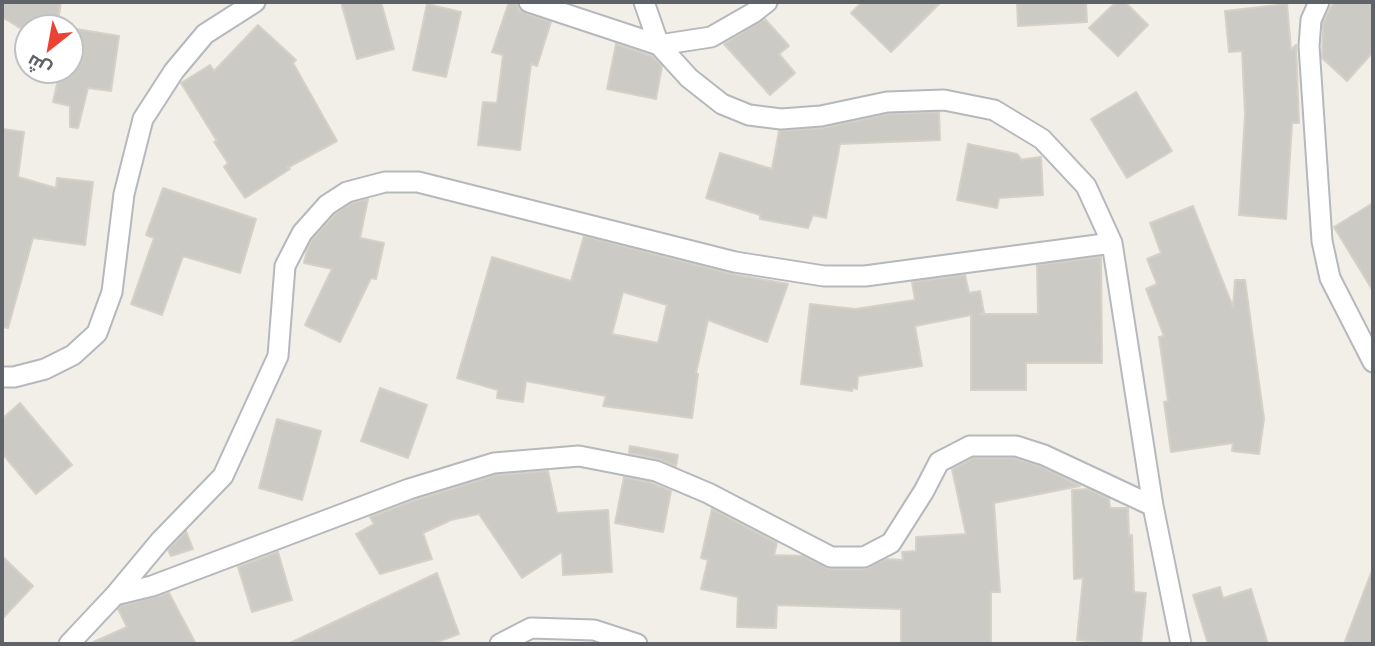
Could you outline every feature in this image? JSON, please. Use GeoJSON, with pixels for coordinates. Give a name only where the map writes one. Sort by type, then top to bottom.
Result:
{"type":"FeatureCollection","features":[{"type":"Feature","properties":{"kind":"street"},"geometry":{"type":"LineString","coordinates":[[2,377],[14,377],[45,369],[73,355],[97,334],[112,292],[124,194],[143,119],[174,71],[205,34],[255,2]]}},
{"type":"Feature","properties":{"kind":"street"},"geometry":{"type":"LineString","coordinates":[[529,2],[659,45],[711,37],[758,6]]}},
{"type":"Feature","properties":{"kind":"street"},"geometry":{"type":"LineString","coordinates":[[643,2],[659,45],[689,78],[722,104],[749,115],[781,119],[821,116],[887,102],[944,100],[994,110],[1042,139],[1086,186],[1112,243],[1153,506],[1181,644]]}},
{"type":"Feature","properties":{"kind":"street"},"geometry":{"type":"LineString","coordinates":[[1318,2],[1311,20],[1309,46],[1322,241],[1330,278],[1373,362]]}},
{"type":"Feature","properties":{"kind":"street"},"geometry":{"type":"LineString","coordinates":[[69,644],[160,541],[223,476],[278,356],[285,266],[302,233],[327,205],[347,192],[385,182],[418,182],[735,262],[824,276],[865,276],[1112,243]]}},
{"type":"Feature","properties":{"kind":"street"},"geometry":{"type":"LineString","coordinates":[[115,595],[152,586],[408,489],[494,463],[579,456],[656,471],[708,493],[831,557],[864,557],[891,543],[939,462],[970,446],[1016,446],[1026,449],[1153,506]]}},
{"type":"Feature","properties":{"kind":"street"},"geometry":{"type":"LineString","coordinates":[[500,644],[531,628],[594,630],[637,644]]}},
{"type":"Feature","properties":{"kind":"building"},"geometry":{"type":"Polygon","coordinates":[[[2,2],[61,2],[59,14],[14,14],[14,24],[2,17],[2,2]]]}},
{"type":"Feature","properties":{"kind":"building"},"geometry":{"type":"Polygon","coordinates":[[[341,2],[381,2],[394,49],[357,59],[341,2]]]}},
{"type":"Feature","properties":{"kind":"building"},"geometry":{"type":"Polygon","coordinates":[[[509,2],[517,4],[519,10],[525,13],[551,22],[537,66],[531,64],[520,150],[478,145],[483,102],[497,103],[503,55],[492,52],[509,2]]]}},
{"type":"Feature","properties":{"kind":"building"},"geometry":{"type":"Polygon","coordinates":[[[862,2],[941,2],[891,52],[851,13],[862,2]]]}},
{"type":"Feature","properties":{"kind":"building"},"geometry":{"type":"Polygon","coordinates":[[[1017,2],[1086,2],[1087,22],[1018,26],[1017,2]]]}},
{"type":"Feature","properties":{"kind":"building"},"geometry":{"type":"Polygon","coordinates":[[[1116,2],[1125,2],[1148,25],[1118,56],[1089,28],[1116,2]]]}},
{"type":"Feature","properties":{"kind":"building"},"geometry":{"type":"Polygon","coordinates":[[[1335,2],[1373,2],[1373,52],[1347,81],[1322,58],[1323,23],[1335,2]]]}},
{"type":"Feature","properties":{"kind":"building"},"geometry":{"type":"Polygon","coordinates":[[[427,4],[461,12],[446,77],[413,70],[427,4]]]}},
{"type":"Feature","properties":{"kind":"building"},"geometry":{"type":"Polygon","coordinates":[[[1287,4],[1291,50],[1296,45],[1299,123],[1292,123],[1286,219],[1239,215],[1245,114],[1242,51],[1229,52],[1225,11],[1287,4]]]}},
{"type":"Feature","properties":{"kind":"building"},"geometry":{"type":"Polygon","coordinates":[[[765,19],[789,46],[779,54],[795,73],[770,95],[724,44],[765,19]]]}},
{"type":"Feature","properties":{"kind":"building"},"geometry":{"type":"Polygon","coordinates":[[[258,25],[296,60],[293,63],[337,141],[287,168],[290,169],[245,198],[224,167],[228,163],[214,142],[217,141],[181,83],[210,65],[214,71],[258,25]]]}},
{"type":"Feature","properties":{"kind":"building"},"geometry":{"type":"Polygon","coordinates":[[[84,30],[119,36],[111,91],[88,88],[78,128],[70,127],[70,106],[53,102],[57,84],[84,84],[84,30]]]}},
{"type":"Feature","properties":{"kind":"building"},"geometry":{"type":"Polygon","coordinates":[[[616,44],[652,56],[662,66],[656,99],[607,89],[616,44]]]}},
{"type":"Feature","properties":{"kind":"building"},"geometry":{"type":"Polygon","coordinates":[[[1136,92],[1172,151],[1127,178],[1091,119],[1136,92]]]}},
{"type":"Feature","properties":{"kind":"building"},"geometry":{"type":"Polygon","coordinates":[[[939,112],[940,140],[840,144],[826,218],[813,215],[808,228],[760,219],[760,215],[706,198],[720,153],[772,169],[779,131],[823,128],[888,114],[939,112]]]}},
{"type":"Feature","properties":{"kind":"building"},"geometry":{"type":"Polygon","coordinates":[[[2,129],[24,132],[18,177],[56,188],[57,178],[93,182],[85,245],[33,238],[8,328],[2,327],[2,129]]]}},
{"type":"Feature","properties":{"kind":"building"},"geometry":{"type":"Polygon","coordinates":[[[968,144],[1017,154],[1022,160],[1041,157],[1043,195],[999,198],[997,208],[957,200],[968,144]]]}},
{"type":"Feature","properties":{"kind":"building"},"geometry":{"type":"Polygon","coordinates":[[[163,188],[256,219],[240,273],[183,256],[162,315],[131,304],[154,238],[146,235],[163,188]]]}},
{"type":"Feature","properties":{"kind":"building"},"geometry":{"type":"Polygon","coordinates":[[[368,199],[360,238],[384,243],[376,279],[371,278],[340,342],[305,325],[332,269],[304,263],[312,240],[335,214],[352,203],[368,199]]]}},
{"type":"Feature","properties":{"kind":"building"},"geometry":{"type":"Polygon","coordinates":[[[1373,203],[1373,291],[1334,227],[1373,203]]]}},
{"type":"Feature","properties":{"kind":"building"},"geometry":{"type":"Polygon","coordinates":[[[1193,206],[1233,307],[1235,280],[1245,280],[1264,419],[1259,454],[1232,451],[1233,443],[1171,452],[1164,402],[1168,401],[1159,337],[1164,336],[1146,289],[1157,284],[1147,259],[1161,253],[1150,223],[1193,206]]]}},
{"type":"Feature","properties":{"kind":"building"},"geometry":{"type":"Polygon","coordinates":[[[584,236],[732,274],[788,284],[767,342],[708,320],[696,373],[692,418],[603,406],[606,396],[526,381],[523,402],[497,398],[498,390],[457,378],[492,257],[571,281],[584,236]],[[623,292],[612,334],[658,343],[667,305],[623,292]]]}},
{"type":"Feature","properties":{"kind":"building"},"geometry":{"type":"Polygon","coordinates":[[[1101,257],[1102,363],[1026,363],[1026,390],[971,390],[971,315],[915,326],[922,366],[858,376],[857,389],[853,388],[852,391],[801,384],[810,304],[855,309],[915,300],[912,282],[965,275],[969,293],[980,291],[984,313],[981,314],[1038,314],[1037,265],[1101,257]]]}},
{"type":"Feature","properties":{"kind":"building"},"geometry":{"type":"Polygon","coordinates":[[[380,388],[427,405],[408,458],[361,441],[380,388]]]}},
{"type":"Feature","properties":{"kind":"building"},"geometry":{"type":"Polygon","coordinates":[[[20,403],[72,465],[36,494],[2,453],[2,419],[20,403]]]}},
{"type":"Feature","properties":{"kind":"building"},"geometry":{"type":"Polygon","coordinates":[[[277,419],[321,431],[302,500],[259,488],[277,419]]]}},
{"type":"Feature","properties":{"kind":"building"},"geometry":{"type":"Polygon","coordinates":[[[630,446],[678,455],[676,466],[659,459],[629,453],[630,446]]]}},
{"type":"Feature","properties":{"kind":"building"},"geometry":{"type":"Polygon","coordinates":[[[973,458],[1014,458],[1040,466],[1080,486],[994,503],[1000,592],[991,592],[991,644],[901,644],[901,609],[777,605],[776,628],[737,627],[738,597],[701,589],[708,560],[701,558],[712,509],[777,543],[774,555],[803,556],[830,569],[865,569],[886,559],[903,560],[902,552],[916,551],[916,537],[966,534],[952,469],[973,458]]]}},
{"type":"Feature","properties":{"kind":"building"},"geometry":{"type":"Polygon","coordinates":[[[548,471],[557,513],[608,510],[612,572],[563,575],[562,552],[522,578],[479,514],[451,520],[423,533],[432,559],[380,574],[356,534],[374,524],[370,517],[413,501],[496,475],[548,471]]]}},
{"type":"Feature","properties":{"kind":"building"},"geometry":{"type":"Polygon","coordinates":[[[624,477],[652,483],[671,491],[663,532],[615,523],[624,477]]]}},
{"type":"Feature","properties":{"kind":"building"},"geometry":{"type":"Polygon","coordinates":[[[1088,489],[1109,499],[1110,508],[1128,508],[1134,592],[1146,593],[1141,644],[1077,640],[1083,578],[1074,579],[1072,490],[1088,489]]]}},
{"type":"Feature","properties":{"kind":"building"},"geometry":{"type":"Polygon","coordinates":[[[186,531],[193,549],[171,556],[168,550],[186,531]]]}},
{"type":"Feature","properties":{"kind":"building"},"geometry":{"type":"Polygon","coordinates":[[[278,552],[292,600],[252,612],[238,567],[278,552]]]}},
{"type":"Feature","properties":{"kind":"building"},"geometry":{"type":"Polygon","coordinates":[[[2,556],[33,586],[2,619],[2,556]]]}},
{"type":"Feature","properties":{"kind":"building"},"geometry":{"type":"Polygon","coordinates":[[[437,573],[459,634],[432,644],[288,644],[437,573]]]}},
{"type":"Feature","properties":{"kind":"building"},"geometry":{"type":"Polygon","coordinates":[[[1371,573],[1373,644],[1344,644],[1371,573]]]}},
{"type":"Feature","properties":{"kind":"building"},"geometry":{"type":"Polygon","coordinates":[[[1220,587],[1223,598],[1251,589],[1268,644],[1208,644],[1193,595],[1220,587]]]}},
{"type":"Feature","properties":{"kind":"building"},"geometry":{"type":"Polygon","coordinates":[[[169,593],[196,644],[89,644],[127,627],[118,609],[121,606],[169,593]]]}}]}
